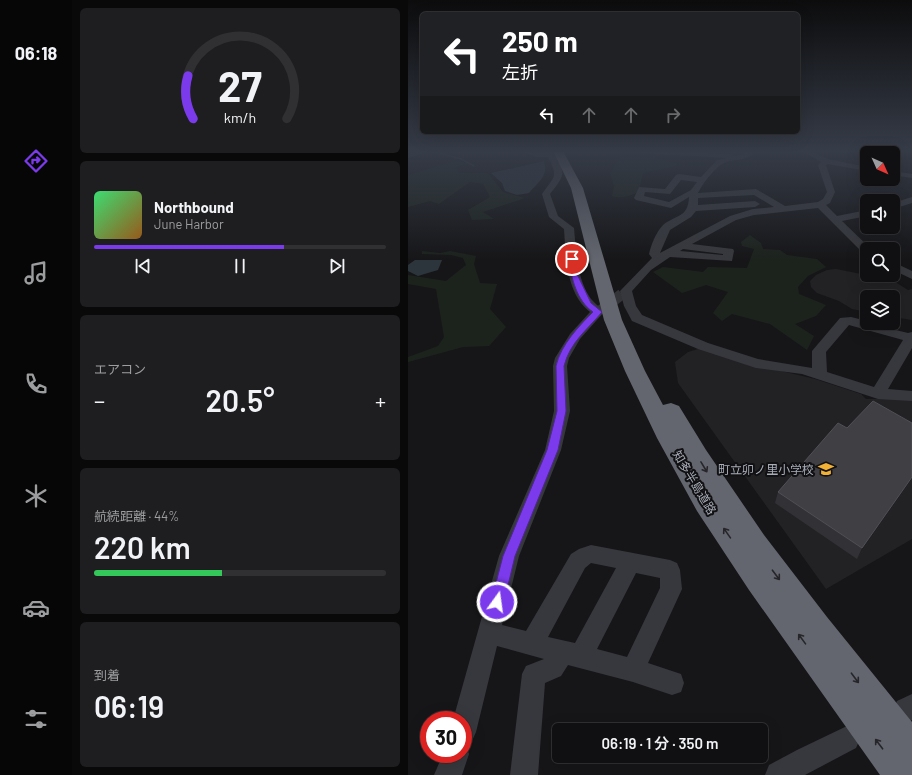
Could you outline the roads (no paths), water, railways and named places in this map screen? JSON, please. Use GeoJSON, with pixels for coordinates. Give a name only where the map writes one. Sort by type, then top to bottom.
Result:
{"type":"FeatureCollection","features":[{"type":"Feature","properties":{"kind":"highway","name":"知多半島道路"},"geometry":{"type":"LineString","coordinates":[[577,187],[601,279],[614,320],[635,371],[669,438],[706,503],[759,580],[903,775]]}},
{"type":"Feature","properties":{"kind":"highway","name":"知多半島道路"},"geometry":{"type":"LineString","coordinates":[[585,187],[610,278],[625,317],[647,367],[683,432],[722,497],[774,572],[912,751]]}},
{"type":"Feature","properties":{"kind":"street"},"geometry":{"type":"LineString","coordinates":[[469,711],[509,556],[553,450],[562,411],[560,366],[562,359],[579,330],[598,312],[588,305],[574,274],[569,228],[554,217],[546,194],[551,187]]}},
{"type":"Feature","properties":{"kind":"street"},"geometry":{"type":"LineString","coordinates":[[671,187],[667,192],[642,189],[639,198],[671,205],[686,195],[756,192],[784,209]]}},
{"type":"Feature","properties":{"kind":"street"},"geometry":{"type":"LineString","coordinates":[[680,246],[729,251],[728,259],[655,256],[655,251],[666,228],[688,215],[693,208],[694,194],[698,187]]}},
{"type":"Feature","properties":{"kind":"street"},"geometry":{"type":"LineString","coordinates":[[829,187],[831,194],[827,201],[820,204],[745,214],[663,256],[639,276],[626,291],[630,306],[637,318],[703,346],[756,363],[804,370],[878,394],[912,396]]}},
{"type":"Feature","properties":{"kind":"street"},"geometry":{"type":"LineString","coordinates":[[900,204],[912,200]]}},
{"type":"Feature","properties":{"kind":"street"},"geometry":{"type":"LineString","coordinates":[[693,208],[714,208],[772,202]]}},
{"type":"Feature","properties":{"kind":"street"},"geometry":{"type":"LineString","coordinates":[[820,204],[860,244]]}},
{"type":"Feature","properties":{"kind":"street"},"geometry":{"type":"LineString","coordinates":[[835,219],[860,214]]}},
{"type":"Feature","properties":{"kind":"street"},"geometry":{"type":"LineString","coordinates":[[900,269],[912,276]]}},
{"type":"Feature","properties":{"kind":"street"},"geometry":{"type":"LineString","coordinates":[[820,375],[818,358],[819,351],[845,321],[851,321],[910,342],[878,394]]}},
{"type":"Feature","properties":{"kind":"street"},"geometry":{"type":"LineString","coordinates":[[531,644],[582,558],[591,554],[670,570],[671,589],[633,670]]}},
{"type":"Feature","properties":{"kind":"street"},"geometry":{"type":"LineString","coordinates":[[524,775],[534,674],[545,673],[554,668],[559,662],[571,654],[631,562]]}},
{"type":"Feature","properties":{"kind":"street"},"geometry":{"type":"LineString","coordinates":[[490,633],[633,670],[672,683]]}},
{"type":"Feature","properties":{"kind":"street"},"geometry":{"type":"LineString","coordinates":[[779,775],[806,759],[847,739]]}},
{"type":"Feature","properties":{"kind":"street"},"geometry":{"type":"LineString","coordinates":[[448,775],[453,763]]}},
{"type":"Feature","properties":{"kind":"tunnel"},"geometry":{"type":"LineString","coordinates":[[600,311],[626,291]]}},
{"type":"Feature","properties":{"kind":"place","name":"町立卯ノ里小学校"},"geometry":{"type":"Point","coordinates":[826,469]}}]}
